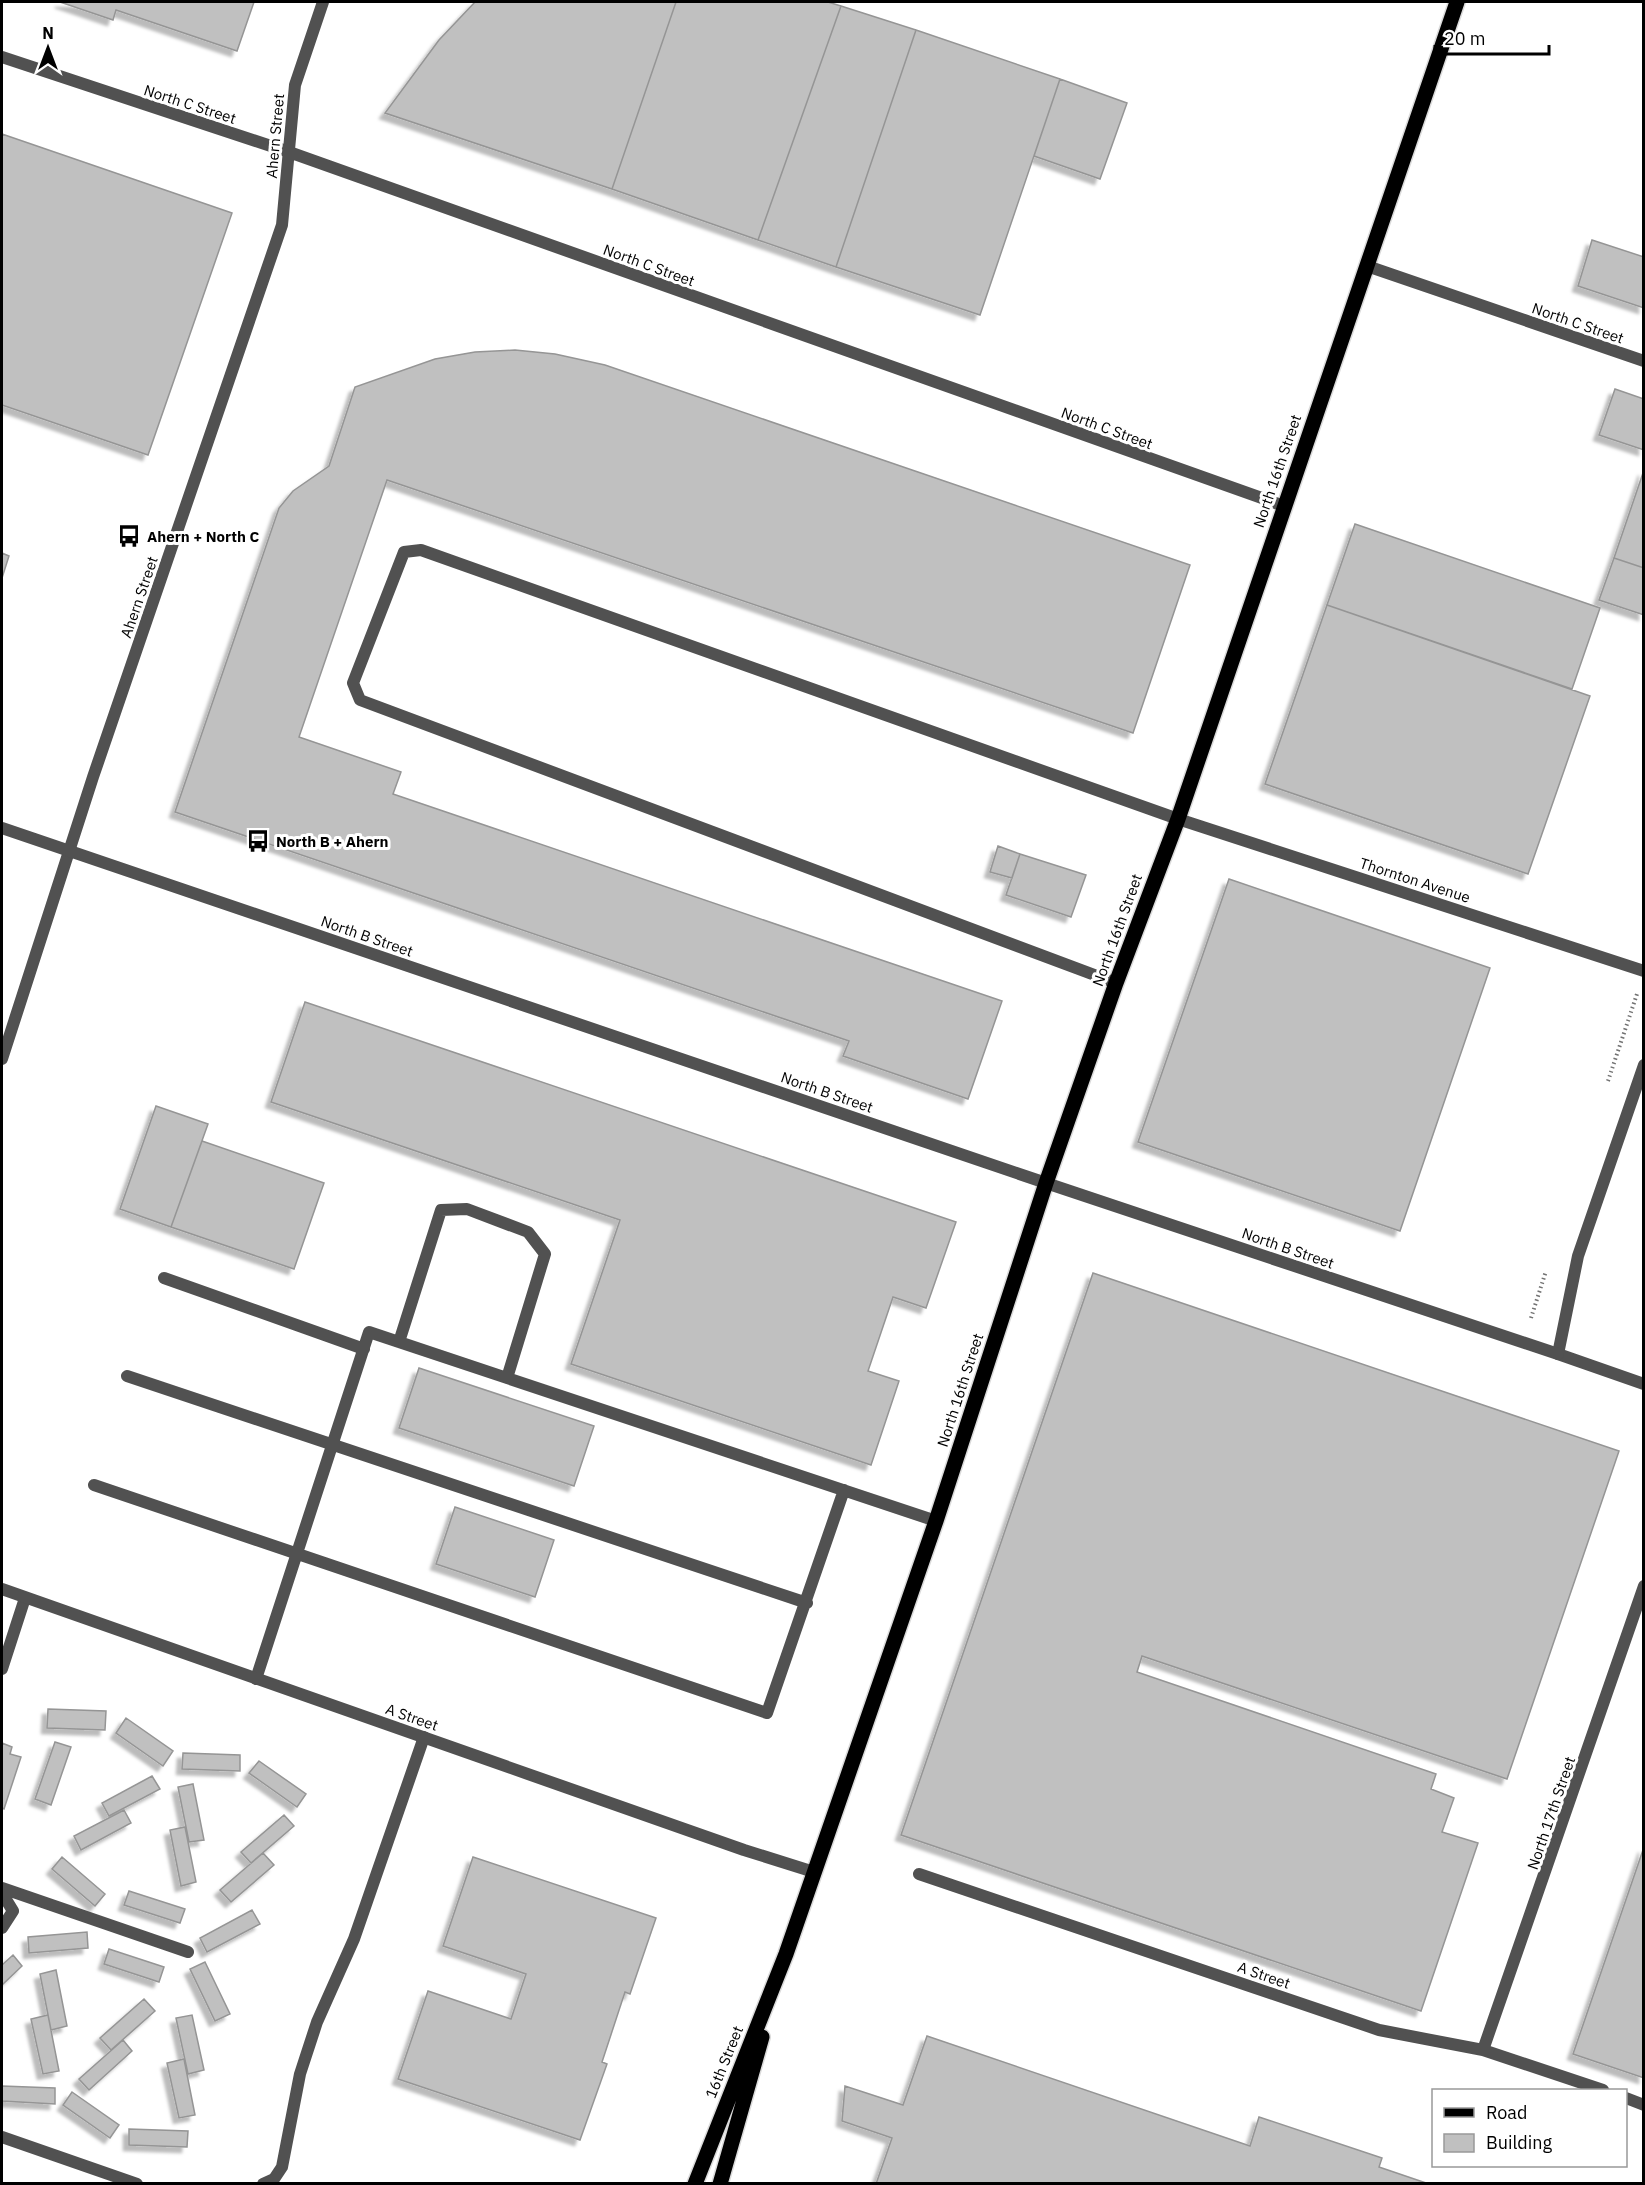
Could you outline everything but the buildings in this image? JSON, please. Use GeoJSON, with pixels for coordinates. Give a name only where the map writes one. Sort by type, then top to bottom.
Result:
{"type":"FeatureCollection","features":[{"type":"Feature","properties":{"kind":"main road","name":"North 16th Street"},"geometry":{"type":"LineString","coordinates":[[814,1872],[936,1521],[1046,1183],[1116,983],[1178,819],[1457,2]]}},
{"type":"Feature","properties":{"kind":"main road","name":"16th Street"},"geometry":{"type":"LineString","coordinates":[[695,2184],[786,1953],[814,1872]]}},
{"type":"Feature","properties":{"kind":"main road","name":"16th Street"},"geometry":{"type":"LineString","coordinates":[[720,2184],[786,1953]]}},
{"type":"Feature","properties":{"kind":"street","name":"Ahern Street"},"geometry":{"type":"LineString","coordinates":[[2,1059],[282,225],[295,85],[322,2]]}},
{"type":"Feature","properties":{"kind":"street","name":"North C Street"},"geometry":{"type":"LineString","coordinates":[[2,57],[289,152],[1284,506]]}},
{"type":"Feature","properties":{"kind":"street","name":"North C Street"},"geometry":{"type":"LineString","coordinates":[[1366,266],[1644,361]]}},
{"type":"Feature","properties":{"kind":"street","name":"Thornton Avenue"},"geometry":{"type":"LineString","coordinates":[[1116,983],[360,700],[352,683],[404,552],[421,550],[1178,819],[1644,971]]}},
{"type":"Feature","properties":{"kind":"street","name":"North B Street"},"geometry":{"type":"LineString","coordinates":[[2,828],[1644,1384]]}},
{"type":"Feature","properties":{"kind":"street"},"geometry":{"type":"LineString","coordinates":[[1558,1354],[1578,1256],[1644,1065]]}},
{"type":"Feature","properties":{"kind":"street"},"geometry":{"type":"LineString","coordinates":[[399,1342],[441,1210],[468,1209],[528,1232],[545,1254],[507,1378]]}},
{"type":"Feature","properties":{"kind":"street"},"geometry":{"type":"LineString","coordinates":[[164,1278],[364,1349]]}},
{"type":"Feature","properties":{"kind":"street"},"geometry":{"type":"LineString","coordinates":[[256,1679],[369,1332],[936,1521]]}},
{"type":"Feature","properties":{"kind":"street"},"geometry":{"type":"LineString","coordinates":[[127,1376],[807,1603]]}},
{"type":"Feature","properties":{"kind":"street"},"geometry":{"type":"LineString","coordinates":[[94,1485],[768,1713],[844,1490]]}},
{"type":"Feature","properties":{"kind":"street","name":"North 17th Street"},"geometry":{"type":"LineString","coordinates":[[1484,2050],[1644,1586]]}},
{"type":"Feature","properties":{"kind":"street","name":"A Street"},"geometry":{"type":"LineString","coordinates":[[2,1588],[256,1679],[814,1872]]}},
{"type":"Feature","properties":{"kind":"street"},"geometry":{"type":"LineString","coordinates":[[2,1669],[25,1598]]}},
{"type":"Feature","properties":{"kind":"street"},"geometry":{"type":"LineString","coordinates":[[263,2184],[274,2179],[282,2167],[300,2074],[318,2022],[354,1939],[424,1737]]}},
{"type":"Feature","properties":{"kind":"street","name":"A Street"},"geometry":{"type":"LineString","coordinates":[[920,1874],[1379,2030],[1484,2050],[1597,2089]]}},
{"type":"Feature","properties":{"kind":"street"},"geometry":{"type":"LineString","coordinates":[[2,1888],[188,1952]]}},
{"type":"Feature","properties":{"kind":"street"},"geometry":{"type":"LineString","coordinates":[[2,1893],[13,1911],[2,1929]]}},
{"type":"Feature","properties":{"kind":"street"},"geometry":{"type":"LineString","coordinates":[[1627,2098],[1644,2105]]}},
{"type":"Feature","properties":{"kind":"street"},"geometry":{"type":"LineString","coordinates":[[2,2137],[137,2184]]}},
{"type":"Feature","properties":{"kind":"place","name":"Ahern + North C"},"geometry":{"type":"Point","coordinates":[129,536]}},
{"type":"Feature","properties":{"kind":"place","name":"North B + Ahern"},"geometry":{"type":"Point","coordinates":[258,841]}}]}
